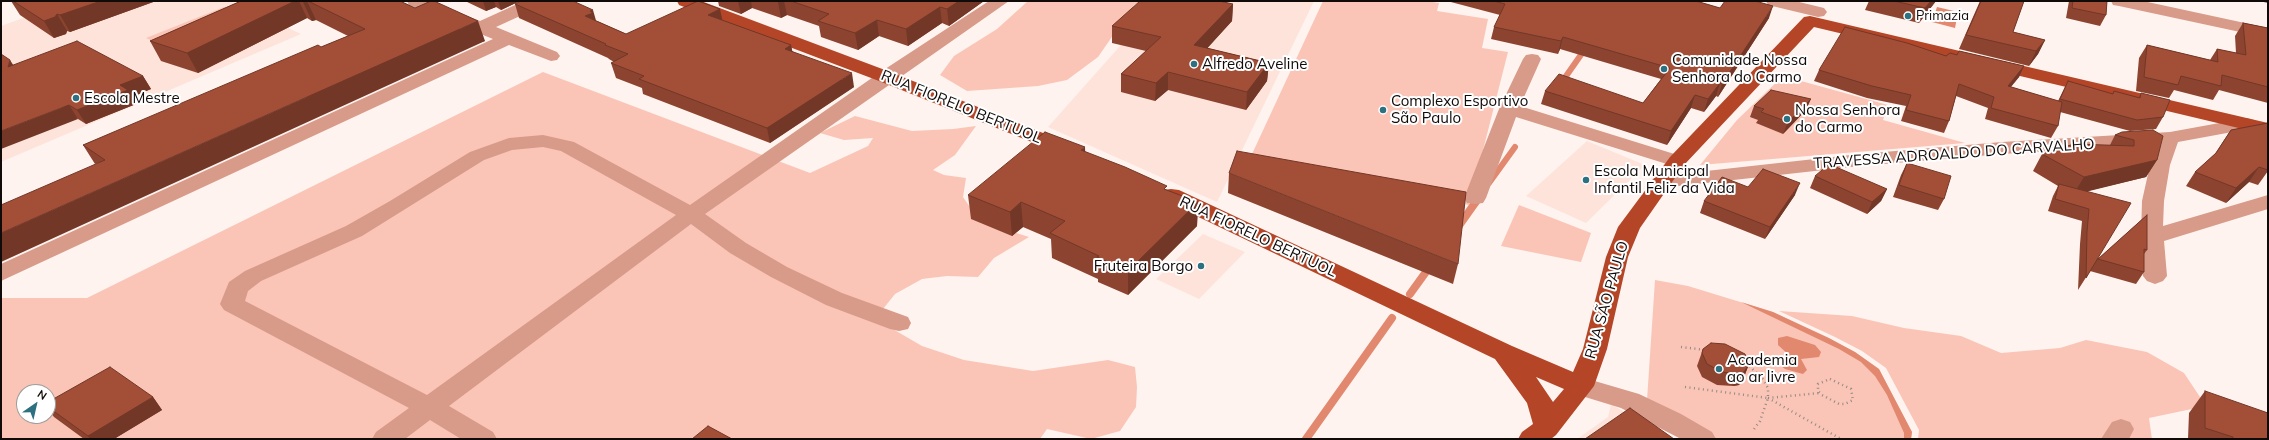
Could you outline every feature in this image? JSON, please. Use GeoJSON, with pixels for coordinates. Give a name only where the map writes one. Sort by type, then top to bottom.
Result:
{"type":"FeatureCollection","features":[{"type":"Feature","properties":{"kind":"main road","name":"RUA FIORELO BERTUOL"},"geometry":{"type":"LineString","coordinates":[[685,1],[886,77],[1081,156]]}},
{"type":"Feature","properties":{"kind":"main road"},"geometry":{"type":"LineString","coordinates":[[1819,11],[2268,130]]}},
{"type":"Feature","properties":{"kind":"main road","name":"RUA SÃO PAULO"},"geometry":{"type":"LineString","coordinates":[[1539,433],[1581,386],[1596,349],[1616,257],[1629,227],[1677,161],[1819,11]]}},
{"type":"Feature","properties":{"kind":"main road","name":"RUA FIORELO BERTUOL"},"geometry":{"type":"LineString","coordinates":[[1154,188],[1502,352],[1581,386]]}},
{"type":"Feature","properties":{"kind":"main road"},"geometry":{"type":"LineString","coordinates":[[1502,352],[1540,401],[1539,433]]}},
{"type":"Feature","properties":{"kind":"street"},"geometry":{"type":"LineString","coordinates":[[415,1],[551,56]]}},
{"type":"Feature","properties":{"kind":"street"},"geometry":{"type":"LineString","coordinates":[[480,28],[538,1]]}},
{"type":"Feature","properties":{"kind":"street"},"geometry":{"type":"LineString","coordinates":[[386,439],[691,214],[886,77],[1001,1]]}},
{"type":"Feature","properties":{"kind":"street"},"geometry":{"type":"LineString","coordinates":[[1774,1],[1819,11]]}},
{"type":"Feature","properties":{"kind":"street"},"geometry":{"type":"LineString","coordinates":[[2118,1],[2268,33]]}},
{"type":"Feature","properties":{"kind":"street"},"geometry":{"type":"LineString","coordinates":[[1,272],[508,39]]}},
{"type":"Feature","properties":{"kind":"street"},"geometry":{"type":"LineString","coordinates":[[1475,198],[1509,109],[1532,59]]}},
{"type":"Feature","properties":{"kind":"street"},"geometry":{"type":"LineString","coordinates":[[1509,109],[1677,161]]}},
{"type":"Feature","properties":{"kind":"street","name":"TRAVESSA ADROALDO DO CARVALHO"},"geometry":{"type":"LineString","coordinates":[[1661,182],[1860,160],[2002,148],[2170,138],[2247,124]]}},
{"type":"Feature","properties":{"kind":"street"},"geometry":{"type":"LineString","coordinates":[[2155,276],[2152,237],[2153,201],[2160,165],[2170,138]]}},
{"type":"Feature","properties":{"kind":"street"},"geometry":{"type":"LineString","coordinates":[[483,439],[430,408],[232,304],[237,287],[253,276],[354,232],[477,156],[509,144],[543,141],[567,146],[691,214],[738,248],[780,272],[834,299],[899,323]]}},
{"type":"Feature","properties":{"kind":"street"},"geometry":{"type":"LineString","coordinates":[[2152,237],[2268,202]]}},
{"type":"Feature","properties":{"kind":"street"},"geometry":{"type":"LineString","coordinates":[[1581,386],[1630,401],[1672,421],[1702,439]]}},
{"type":"Feature","properties":{"kind":"path"},"geometry":{"type":"LineString","coordinates":[[1681,347],[1714,351]]}},
{"type":"Feature","properties":{"kind":"path"},"geometry":{"type":"LineString","coordinates":[[1741,361],[1762,378],[1768,388],[1768,398],[1760,420],[1754,429]]}},
{"type":"Feature","properties":{"kind":"path"},"geometry":{"type":"LineString","coordinates":[[1685,387],[1768,398],[1820,393],[1827,399],[1839,404],[1850,403],[1854,397],[1847,386],[1830,380],[1818,384],[1820,393]]}},
{"type":"Feature","properties":{"kind":"path"},"geometry":{"type":"LineString","coordinates":[[1768,398],[1841,439]]}},
{"type":"Feature","properties":{"kind":"shaded area","name":"Escola Mestre"},"geometry":{"type":"Polygon","coordinates":[[[70,1],[230,1],[301,34],[1,162],[1,26],[70,1]]]}},
{"type":"Feature","properties":{"kind":"shaded area"},"geometry":{"type":"Polygon","coordinates":[[[1028,1],[1142,1],[1134,5],[1098,57],[1067,80],[1038,86],[967,91],[940,75],[954,56],[997,29],[1028,1]]]}},
{"type":"Feature","properties":{"kind":"shaded area","name":"Alfredo Aveline"},"geometry":{"type":"Polygon","coordinates":[[[1160,1],[1314,1],[1217,202],[1048,127],[1160,1]]]}},
{"type":"Feature","properties":{"kind":"shaded area","name":"Complexo Esportivo São Paulo"},"geometry":{"type":"Polygon","coordinates":[[[1323,1],[1427,1],[1439,3],[1437,11],[1488,19],[1482,48],[1508,52],[1469,205],[1246,167],[1323,1]]]}},
{"type":"Feature","properties":{"kind":"shaded area"},"geometry":{"type":"Polygon","coordinates":[[[224,7],[244,15],[166,48],[146,38],[224,7]]]}},
{"type":"Feature","properties":{"kind":"shaded area"},"geometry":{"type":"Polygon","coordinates":[[[1937,7],[1958,12],[1955,28],[1932,22],[1937,7]]]}},
{"type":"Feature","properties":{"kind":"shaded area"},"geometry":{"type":"Polygon","coordinates":[[[543,72],[810,173],[868,146],[873,138],[844,140],[820,133],[855,116],[912,131],[976,126],[955,155],[933,170],[944,175],[966,178],[963,197],[974,213],[1010,231],[1029,237],[994,258],[978,277],[947,276],[922,279],[895,294],[883,309],[891,328],[922,346],[964,360],[1033,371],[1108,360],[1135,367],[1137,387],[1136,407],[1120,431],[1091,439],[1047,429],[1040,439],[1,439],[1,298],[87,298],[543,72]]]}},
{"type":"Feature","properties":{"kind":"shaded area"},"geometry":{"type":"Polygon","coordinates":[[[1783,76],[1888,105],[1883,120],[1965,143],[1700,165],[1737,120],[1783,76]]]}},
{"type":"Feature","properties":{"kind":"shaded area","name":"Escola Municipal Infantil Feliz da Vida"},"geometry":{"type":"Polygon","coordinates":[[[1587,141],[1645,165],[1586,223],[1526,196],[1587,141]]]}},
{"type":"Feature","properties":{"kind":"shaded area"},"geometry":{"type":"Polygon","coordinates":[[[1519,205],[1591,233],[1581,262],[1501,246],[1519,205]]]}},
{"type":"Feature","properties":{"kind":"shaded area","name":"Fruteira Borgo"},"geometry":{"type":"Polygon","coordinates":[[[1203,234],[1245,252],[1199,299],[1156,279],[1203,234]]]}},
{"type":"Feature","properties":{"kind":"shaded area"},"geometry":{"type":"Polygon","coordinates":[[[1655,280],[1688,286],[1773,312],[1855,352],[1879,369],[1912,432],[1911,439],[1712,439],[1647,400],[1655,280]]]}},
{"type":"Feature","properties":{"kind":"shaded area"},"geometry":{"type":"Polygon","coordinates":[[[1741,302],[1773,312],[1829,338],[1855,352],[1879,369],[1912,432],[1911,439],[1904,439],[1904,433],[1887,395],[1875,376],[1861,362],[1839,349],[1741,302]]]}},
{"type":"Feature","properties":{"kind":"shaded area"},"geometry":{"type":"Polygon","coordinates":[[[1779,311],[1852,316],[1904,328],[1961,336],[2001,353],[2060,348],[2086,340],[2147,352],[2184,373],[2206,406],[2149,418],[2152,439],[1918,439],[1919,430],[1886,368],[1862,351],[1779,311]]]}},
{"type":"Feature","properties":{"kind":"shaded area"},"geometry":{"type":"Polygon","coordinates":[[[1787,336],[1815,345],[1821,352],[1819,357],[1801,359],[1807,370],[1803,374],[1785,369],[1781,366],[1783,362],[1791,357],[1778,345],[1778,338],[1787,336]]]}},
{"type":"Feature","properties":{"kind":"shaded area"},"geometry":{"type":"Polygon","coordinates":[[[1611,404],[1670,439],[1577,439],[1608,417],[1611,404]]]}},
{"type":"Feature","properties":{"kind":"building"},"geometry":{"type":"Polygon","coordinates":[[[13,1],[101,1],[60,15],[57,14],[55,17],[44,21],[13,1]]]}},
{"type":"Feature","properties":{"kind":"building"},"geometry":{"type":"Polygon","coordinates":[[[241,1],[295,1],[187,53],[150,41],[241,1]]]}},
{"type":"Feature","properties":{"kind":"building"},"geometry":{"type":"Polygon","coordinates":[[[308,1],[400,1],[415,8],[434,1],[478,21],[1,233],[1,205],[105,160],[83,145],[318,45],[321,47],[365,29],[308,1]]]}},
{"type":"Feature","properties":{"kind":"building"},"geometry":{"type":"Polygon","coordinates":[[[521,1],[573,1],[593,10],[590,11],[593,13],[585,16],[626,34],[698,1],[720,9],[708,15],[791,45],[785,49],[852,73],[767,128],[639,79],[644,76],[611,63],[628,54],[515,4],[521,1]]]}},
{"type":"Feature","properties":{"kind":"building"},"geometry":{"type":"Polygon","coordinates":[[[791,1],[959,1],[947,9],[940,7],[906,29],[877,20],[855,33],[818,21],[829,14],[791,1]]]}},
{"type":"Feature","properties":{"kind":"building"},"geometry":{"type":"Polygon","coordinates":[[[1140,1],[1219,1],[1233,4],[1194,45],[1269,63],[1247,92],[1168,72],[1156,83],[1121,74],[1161,37],[1112,26],[1140,1]]]}},
{"type":"Feature","properties":{"kind":"building"},"geometry":{"type":"Polygon","coordinates":[[[1494,1],[1696,1],[1720,8],[1725,1],[1755,1],[1773,6],[1722,84],[1720,83],[1708,99],[1695,95],[1671,131],[1545,91],[1559,74],[1643,103],[1670,68],[1563,37],[1561,41],[1494,27],[1505,4],[1494,1]]]}},
{"type":"Feature","properties":{"kind":"building"},"geometry":{"type":"Polygon","coordinates":[[[1894,1],[1931,1],[1925,8],[1894,1]]]}},
{"type":"Feature","properties":{"kind":"building"},"geometry":{"type":"Polygon","coordinates":[[[1981,1],[2024,1],[2013,32],[2045,40],[2036,51],[1966,35],[1981,1]]]}},
{"type":"Feature","properties":{"kind":"building"},"geometry":{"type":"Polygon","coordinates":[[[2073,1],[2107,1],[2106,15],[2072,8],[2073,1]]]}},
{"type":"Feature","properties":{"kind":"building"},"geometry":{"type":"Polygon","coordinates":[[[2243,23],[2268,28],[2268,87],[2222,75],[2221,86],[2181,76],[2178,85],[2144,77],[2147,45],[2218,62],[2217,49],[2246,55],[2243,23]]]}},
{"type":"Feature","properties":{"kind":"building"},"geometry":{"type":"Polygon","coordinates":[[[1845,27],[1907,43],[1946,56],[1950,53],[1957,55],[1959,51],[2024,66],[2008,86],[2062,102],[2058,126],[1991,108],[1994,97],[1959,84],[1949,121],[1906,110],[1911,95],[1872,86],[1819,70],[1845,27]]]}},
{"type":"Feature","properties":{"kind":"building"},"geometry":{"type":"Polygon","coordinates":[[[77,41],[143,76],[120,85],[128,90],[77,110],[69,105],[1,131],[1,54],[10,60],[8,67],[77,41]]]}},
{"type":"Feature","properties":{"kind":"building"},"geometry":{"type":"Polygon","coordinates":[[[2068,81],[2113,94],[2114,91],[2140,98],[2141,93],[2170,100],[2163,117],[2137,120],[2060,99],[2068,81]]]}},
{"type":"Feature","properties":{"kind":"building"},"geometry":{"type":"Polygon","coordinates":[[[1771,90],[1811,99],[1788,122],[1761,112],[1764,109],[1754,106],[1771,90]]]}},
{"type":"Feature","properties":{"kind":"building"},"geometry":{"type":"Polygon","coordinates":[[[2268,123],[2268,170],[2259,167],[2236,188],[2195,172],[2216,153],[2231,130],[2268,123]]]}},
{"type":"Feature","properties":{"kind":"building"},"geometry":{"type":"Polygon","coordinates":[[[2153,130],[2163,136],[2157,160],[2084,177],[2042,154],[2074,144],[2134,146],[2134,140],[2115,135],[2122,132],[2153,130]]]}},
{"type":"Feature","properties":{"kind":"building"},"geometry":{"type":"Polygon","coordinates":[[[1045,132],[1085,147],[1081,150],[1125,167],[1167,186],[1164,189],[1198,202],[1128,271],[1050,233],[1065,221],[1021,202],[1010,212],[968,195],[1045,132]]]}},
{"type":"Feature","properties":{"kind":"building"},"geometry":{"type":"Polygon","coordinates":[[[1237,151],[1466,192],[1458,264],[1229,173],[1237,151]]]}},
{"type":"Feature","properties":{"kind":"building"},"geometry":{"type":"Polygon","coordinates":[[[1907,163],[1951,176],[1944,199],[1899,185],[1907,163]]]}},
{"type":"Feature","properties":{"kind":"building"},"geometry":{"type":"Polygon","coordinates":[[[1829,164],[1887,189],[1872,202],[1815,176],[1829,164]]]}},
{"type":"Feature","properties":{"kind":"building"},"geometry":{"type":"Polygon","coordinates":[[[1763,169],[1800,183],[1770,227],[1704,201],[1722,177],[1748,187],[1763,169]]]}},
{"type":"Feature","properties":{"kind":"building"},"geometry":{"type":"Polygon","coordinates":[[[2059,184],[2131,203],[2086,278],[2089,209],[2055,199],[2059,184]]]}},
{"type":"Feature","properties":{"kind":"building"},"geometry":{"type":"Polygon","coordinates":[[[2147,215],[2147,250],[2144,249],[2144,272],[2098,259],[2147,215]]]}},
{"type":"Feature","properties":{"kind":"building"},"geometry":{"type":"Polygon","coordinates":[[[1711,343],[1725,344],[1745,354],[1749,364],[1744,372],[1738,374],[1722,372],[1707,364],[1702,353],[1703,349],[1711,343]]]}},
{"type":"Feature","properties":{"kind":"building"},"geometry":{"type":"Polygon","coordinates":[[[110,367],[153,397],[88,436],[56,413],[56,397],[110,367]]]}},
{"type":"Feature","properties":{"kind":"building"},"geometry":{"type":"Polygon","coordinates":[[[2205,391],[2268,413],[2268,439],[2233,439],[2233,437],[2205,428],[2205,391]]]}},
{"type":"Feature","properties":{"kind":"building"},"geometry":{"type":"Polygon","coordinates":[[[1630,408],[1674,439],[1585,439],[1630,408]]]}},
{"type":"Feature","properties":{"kind":"building"},"geometry":{"type":"Polygon","coordinates":[[[708,426],[732,439],[692,439],[708,426]]]}},
{"type":"Feature","properties":{"kind":"waterway"},"geometry":{"type":"LineString","coordinates":[[1564,79],[1585,49]]}},
{"type":"Feature","properties":{"kind":"waterway"},"geometry":{"type":"LineString","coordinates":[[1489,183],[1515,147]]}},
{"type":"Feature","properties":{"kind":"waterway"},"geometry":{"type":"LineString","coordinates":[[1458,227],[1480,196]]}},
{"type":"Feature","properties":{"kind":"waterway"},"geometry":{"type":"LineString","coordinates":[[1410,294],[1431,265]]}},
{"type":"Feature","properties":{"kind":"waterway"},"geometry":{"type":"LineString","coordinates":[[1306,439],[1392,318]]}},
{"type":"Feature","properties":{"kind":"place","name":"Primazia"},"geometry":{"type":"Point","coordinates":[1908,16]}},
{"type":"Feature","properties":{"kind":"place","name":"Alfredo Aveline"},"geometry":{"type":"Point","coordinates":[1194,64]}},
{"type":"Feature","properties":{"kind":"place","name":"Comunidade Nossa Senhora do Carmo"},"geometry":{"type":"Point","coordinates":[1664,69]}},
{"type":"Feature","properties":{"kind":"place","name":"Escola Mestre"},"geometry":{"type":"Point","coordinates":[76,98]}},
{"type":"Feature","properties":{"kind":"place","name":"Complexo Esportivo São Paulo"},"geometry":{"type":"Point","coordinates":[1383,110]}},
{"type":"Feature","properties":{"kind":"place","name":"Nossa Senhora do Carmo"},"geometry":{"type":"Point","coordinates":[1787,119]}},
{"type":"Feature","properties":{"kind":"place","name":"Escola Municipal Infantil Feliz da Vida"},"geometry":{"type":"Point","coordinates":[1586,180]}},
{"type":"Feature","properties":{"kind":"place","name":"Fruteira Borgo"},"geometry":{"type":"Point","coordinates":[1201,266]}},
{"type":"Feature","properties":{"kind":"place","name":"Academia ao ar livre"},"geometry":{"type":"Point","coordinates":[1719,369]}}]}
